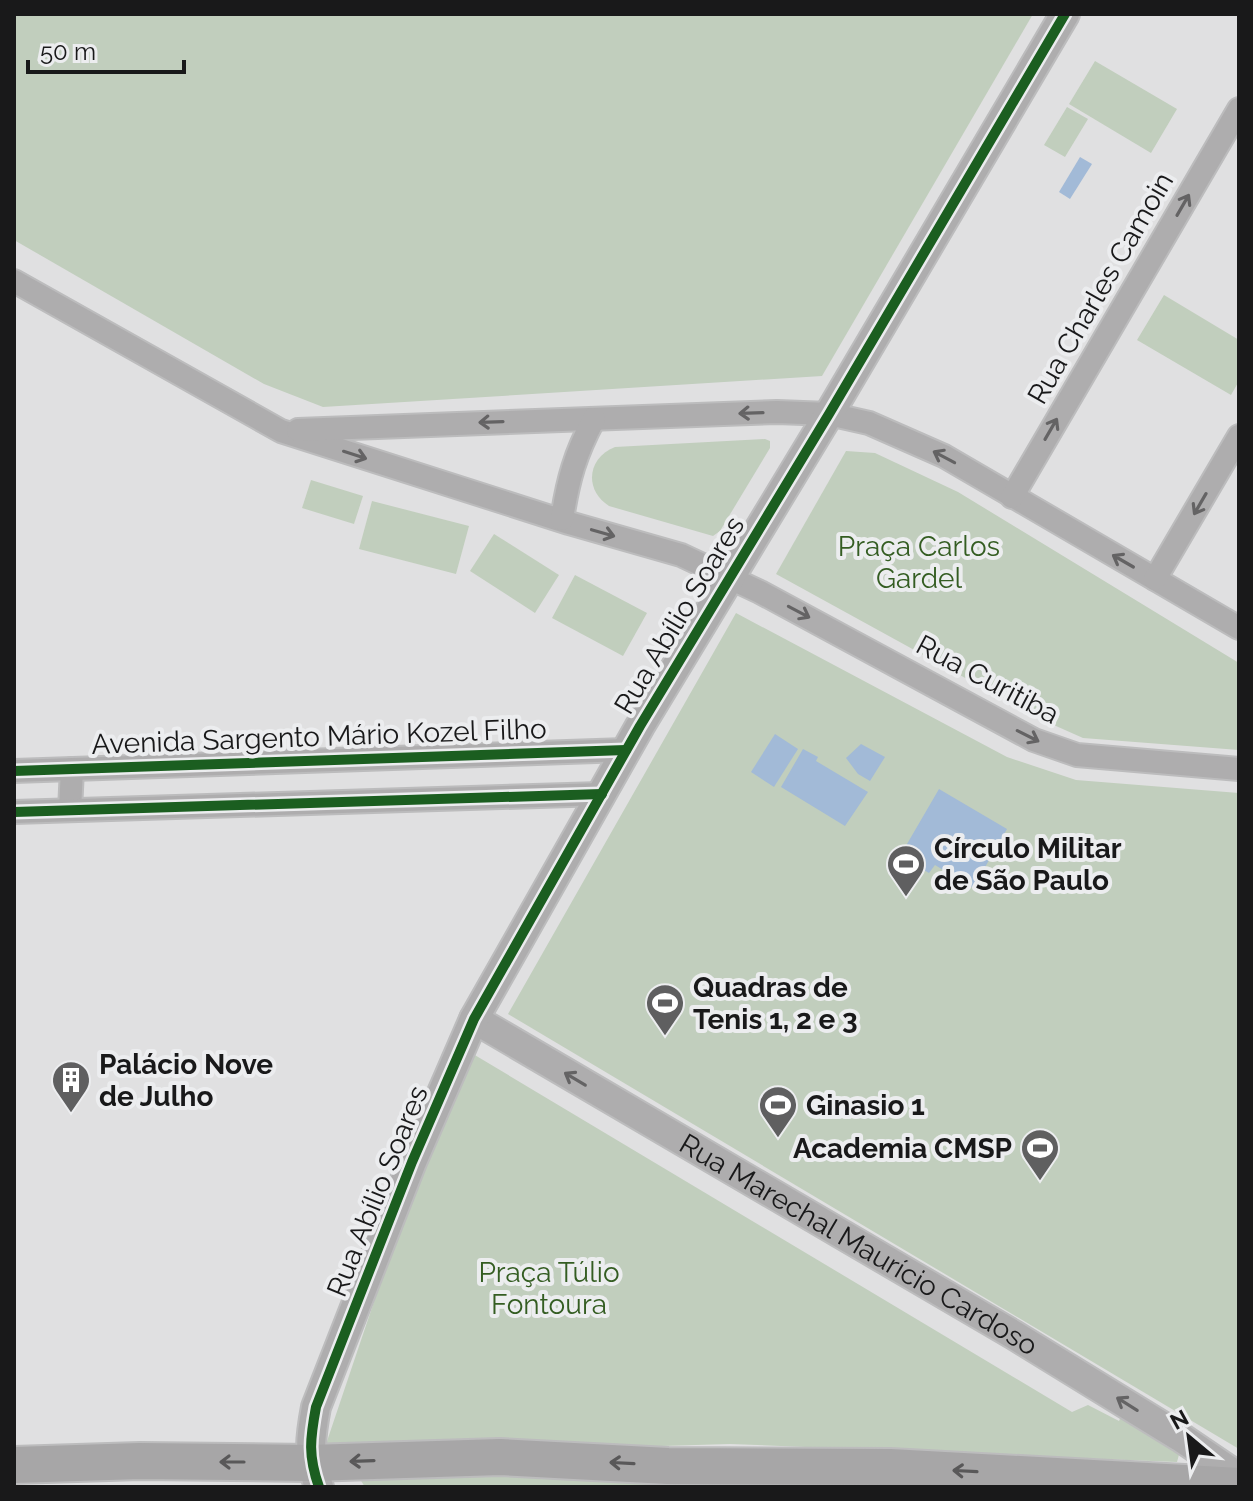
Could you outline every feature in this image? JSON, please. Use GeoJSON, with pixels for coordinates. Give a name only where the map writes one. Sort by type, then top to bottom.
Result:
{"type":"FeatureCollection","features":[{"type":"Feature","properties":{"kind":"main road"},"geometry":{"type":"LineString","coordinates":[[14,1465],[140,1461],[315,1475],[500,1457],[668,1466],[890,1467],[1239,1486]]}},
{"type":"Feature","properties":{"kind":"main road"},"geometry":{"type":"LineString","coordinates":[[668,1466],[769,1487]]}},
{"type":"Feature","properties":{"kind":"main road"},"geometry":{"type":"LineString","coordinates":[[1067,1487],[1103,1479]]}},
{"type":"Feature","properties":{"kind":"street","name":"Rua Abílio Soares"},"geometry":{"type":"LineString","coordinates":[[315,1475],[310,1438],[316,1407],[412,1162],[474,1019],[626,750],[1065,14]]}},
{"type":"Feature","properties":{"kind":"street","name":"Rua Charles Camoin"},"geometry":{"type":"LineString","coordinates":[[1012,497],[1239,109]]}},
{"type":"Feature","properties":{"kind":"street","name":"Rua Curitiba"},"geometry":{"type":"LineString","coordinates":[[14,281],[281,431],[681,555],[729,577],[1055,748],[1077,755],[1239,769]]}},
{"type":"Feature","properties":{"kind":"street"},"geometry":{"type":"LineString","coordinates":[[281,431],[777,412],[829,414],[869,423],[944,456],[1239,628]]}},
{"type":"Feature","properties":{"kind":"street"},"geometry":{"type":"LineString","coordinates":[[562,519],[577,451],[594,419]]}},
{"type":"Feature","properties":{"kind":"street"},"geometry":{"type":"LineString","coordinates":[[1155,579],[1239,436]]}},
{"type":"Feature","properties":{"kind":"street","name":"Avenida Sargento Mário Kozel Filho"},"geometry":{"type":"LineString","coordinates":[[14,771],[626,750]]}},
{"type":"Feature","properties":{"kind":"street","name":"Avenida Sargento Mário Kozel Filho"},"geometry":{"type":"LineString","coordinates":[[70,810],[72,769]]}},
{"type":"Feature","properties":{"kind":"street"},"geometry":{"type":"LineString","coordinates":[[14,812],[602,794]]}},
{"type":"Feature","properties":{"kind":"street","name":"Rua Marechal Maurício Cardoso"},"geometry":{"type":"LineString","coordinates":[[474,1019],[1014,1335],[1239,1477]]}},
{"type":"Feature","properties":{"kind":"green space"},"geometry":{"type":"Polygon","coordinates":[[[14,14],[1033,14],[822,376],[323,407],[264,384],[14,240],[14,14]]]}},
{"type":"Feature","properties":{"kind":"green space"},"geometry":{"type":"Polygon","coordinates":[[[1095,61],[1177,109],[1151,153],[1069,104],[1095,61]]]}},
{"type":"Feature","properties":{"kind":"green space"},"geometry":{"type":"Polygon","coordinates":[[[1067,107],[1088,119],[1065,157],[1044,145],[1067,107]]]}},
{"type":"Feature","properties":{"kind":"green space"},"geometry":{"type":"Polygon","coordinates":[[[1164,295],[1239,340],[1239,381],[1231,395],[1137,340],[1164,295]]]}},
{"type":"Feature","properties":{"kind":"green space"},"geometry":{"type":"Polygon","coordinates":[[[770,441],[770,448],[720,531],[713,536],[609,506],[595,492],[594,466],[615,447],[770,441]]]}},
{"type":"Feature","properties":{"kind":"green space","name":"Praça Carlos Gardel"},"geometry":{"type":"Polygon","coordinates":[[[846,451],[875,453],[958,492],[1239,663],[1239,750],[1083,738],[1038,718],[776,574],[846,451]]]}},
{"type":"Feature","properties":{"kind":"green space"},"geometry":{"type":"Polygon","coordinates":[[[311,480],[363,496],[354,524],[302,508],[311,480]]]}},
{"type":"Feature","properties":{"kind":"green space"},"geometry":{"type":"Polygon","coordinates":[[[372,501],[469,526],[456,574],[359,549],[372,501]]]}},
{"type":"Feature","properties":{"kind":"green space"},"geometry":{"type":"Polygon","coordinates":[[[494,534],[559,575],[535,613],[470,571],[494,534]]]}},
{"type":"Feature","properties":{"kind":"green space"},"geometry":{"type":"Polygon","coordinates":[[[575,575],[647,613],[623,656],[552,618],[575,575]]]}},
{"type":"Feature","properties":{"kind":"green space","name":"Círculo Militar de São Paulo"},"geometry":{"type":"Polygon","coordinates":[[[736,613],[1007,757],[1076,780],[1239,793],[1239,1449],[508,1014],[736,613]]]}},
{"type":"Feature","properties":{"kind":"green space","name":"Praça Túlio Fontoura"},"geometry":{"type":"Polygon","coordinates":[[[468,1051],[1072,1412],[1088,1405],[1119,1421],[1122,1414],[1180,1451],[1177,1462],[730,1444],[322,1456],[418,1171],[468,1051]]]}},
{"type":"Feature","properties":{"kind":"green space"},"geometry":{"type":"Polygon","coordinates":[[[356,1473],[659,1475],[719,1487],[365,1487],[356,1473]]]}},
{"type":"Feature","properties":{"kind":"water"},"geometry":{"type":"Polygon","coordinates":[[[1080,157],[1092,164],[1070,199],[1059,192],[1080,157]]]}},
{"type":"Feature","properties":{"kind":"water"},"geometry":{"type":"Polygon","coordinates":[[[775,734],[798,749],[774,787],[751,772],[775,734]]]}},
{"type":"Feature","properties":{"kind":"water"},"geometry":{"type":"Polygon","coordinates":[[[861,744],[885,757],[870,781],[858,774],[846,758],[861,744]]]}},
{"type":"Feature","properties":{"kind":"water"},"geometry":{"type":"Polygon","coordinates":[[[803,749],[818,757],[816,761],[868,792],[845,826],[781,787],[803,749]]]}},
{"type":"Feature","properties":{"kind":"water"},"geometry":{"type":"Polygon","coordinates":[[[939,789],[1007,829],[973,888],[935,865],[929,873],[900,856],[939,789]]]}},
{"type":"Feature","properties":{"kind":"cycle path"},"geometry":{"type":"LineString","coordinates":[[319,1487],[311,1447],[316,1407],[412,1162],[474,1019],[640,726],[1065,14]]}},
{"type":"Feature","properties":{"kind":"cycle path"},"geometry":{"type":"LineString","coordinates":[[14,771],[626,750]]}},
{"type":"Feature","properties":{"kind":"cycle path"},"geometry":{"type":"LineString","coordinates":[[14,812],[602,794]]}},
{"type":"Feature","properties":{"kind":"place","name":"Círculo Militar de São Paulo"},"geometry":{"type":"Point","coordinates":[906,898]}},
{"type":"Feature","properties":{"kind":"place","name":"Quadras de Tenis 1, 2 e 3"},"geometry":{"type":"Point","coordinates":[665,1037]}},
{"type":"Feature","properties":{"kind":"place","name":"Palácio Nove de Julho"},"geometry":{"type":"Point","coordinates":[71,1114]}},
{"type":"Feature","properties":{"kind":"place","name":"Ginasio 1"},"geometry":{"type":"Point","coordinates":[778,1139]}},
{"type":"Feature","properties":{"kind":"place","name":"Academia CMSP"},"geometry":{"type":"Point","coordinates":[1040,1182]}}]}
